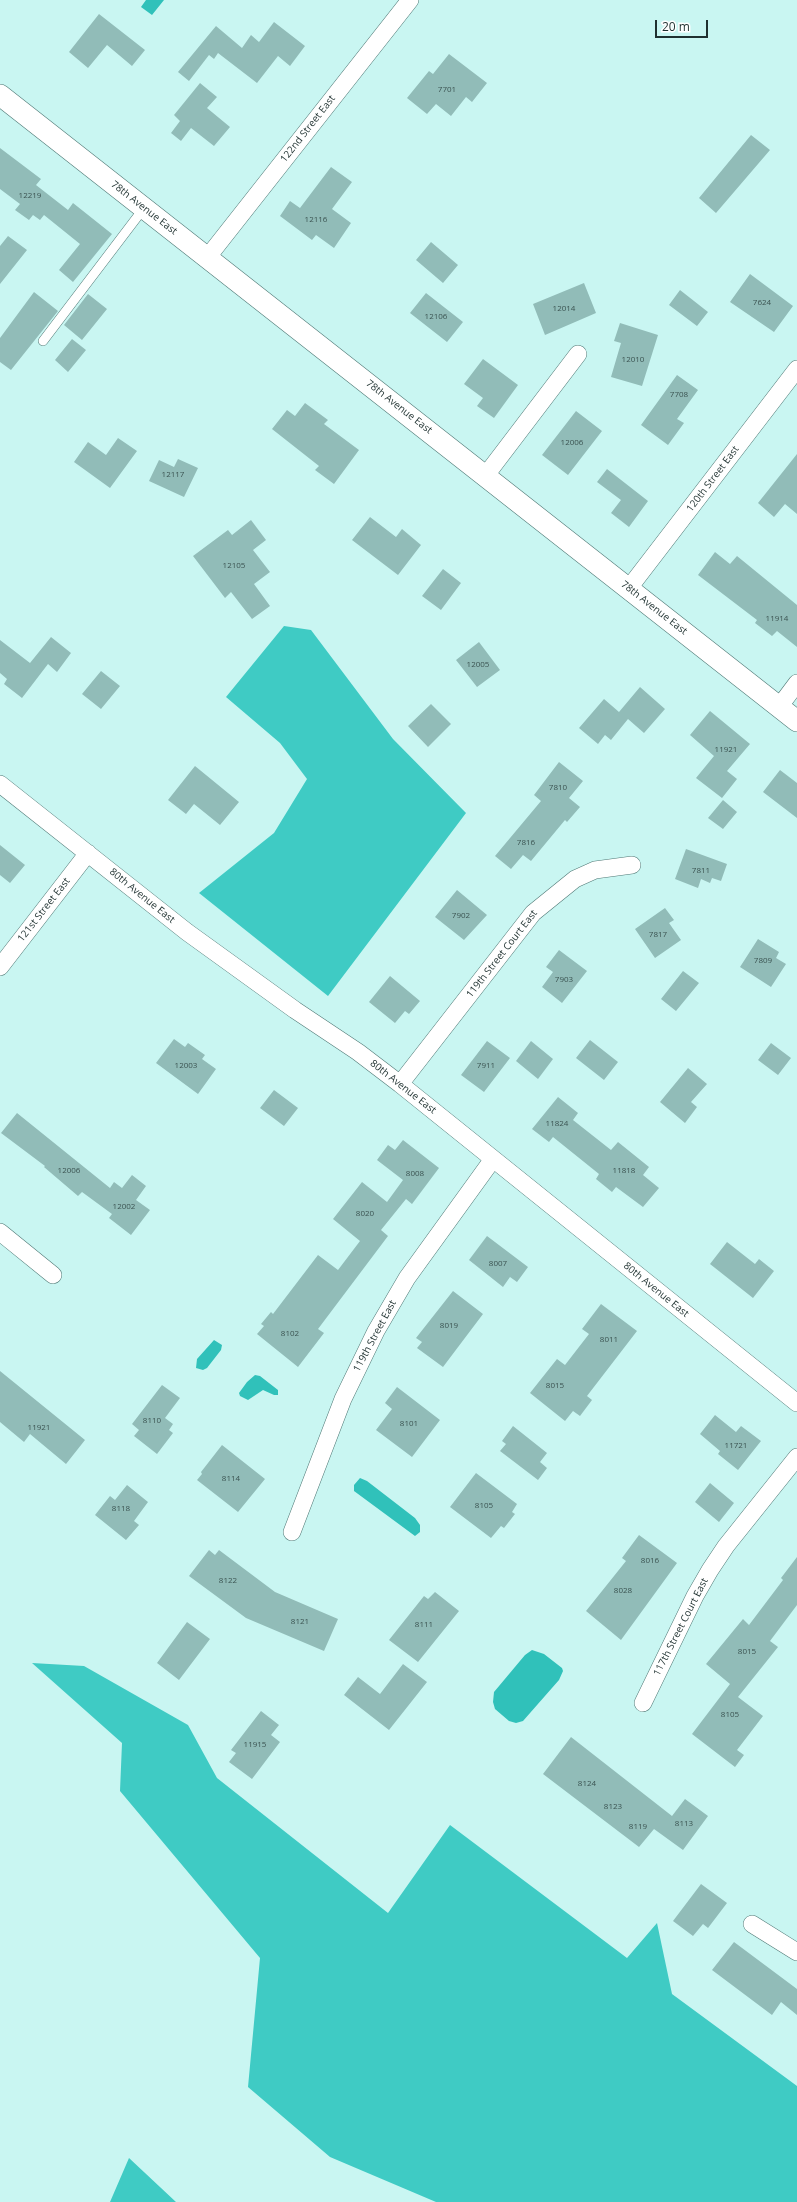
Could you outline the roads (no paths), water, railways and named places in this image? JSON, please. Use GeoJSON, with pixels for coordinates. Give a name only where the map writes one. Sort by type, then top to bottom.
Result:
{"type":"FeatureCollection","features":[{"type":"Feature","properties":{"kind":"street","name":"122nd Street East"},"geometry":{"type":"LineString","coordinates":[[207,258],[410,0]]}},
{"type":"Feature","properties":{"kind":"street","name":"78th Avenue East"},"geometry":{"type":"LineString","coordinates":[[0,95],[486,475],[797,721]]}},
{"type":"Feature","properties":{"kind":"street"},"geometry":{"type":"LineString","coordinates":[[486,475],[578,354]]}},
{"type":"Feature","properties":{"kind":"street","name":"120th Street East"},"geometry":{"type":"LineString","coordinates":[[629,588],[797,369]]}},
{"type":"Feature","properties":{"kind":"street"},"geometry":{"type":"LineString","coordinates":[[779,707],[797,683]]}},
{"type":"Feature","properties":{"kind":"street","name":"80th Avenue East"},"geometry":{"type":"LineString","coordinates":[[0,784],[187,932],[295,1010],[358,1052],[400,1084],[797,1403]]}},
{"type":"Feature","properties":{"kind":"street","name":"121st Street East"},"geometry":{"type":"LineString","coordinates":[[0,967],[88,853]]}},
{"type":"Feature","properties":{"kind":"street","name":"119th Street Court East"},"geometry":{"type":"LineString","coordinates":[[400,1084],[533,912],[575,879],[595,870],[632,865]]}},
{"type":"Feature","properties":{"kind":"street","name":"119th Street East"},"geometry":{"type":"LineString","coordinates":[[292,1532],[343,1399],[376,1331],[407,1278],[493,1159]]}},
{"type":"Feature","properties":{"kind":"street"},"geometry":{"type":"LineString","coordinates":[[0,1232],[53,1275]]}},
{"type":"Feature","properties":{"kind":"street","name":"117th Street Court East"},"geometry":{"type":"LineString","coordinates":[[643,1704],[695,1596],[710,1570],[726,1546],[797,1457]]}},
{"type":"Feature","properties":{"kind":"street"},"geometry":{"type":"LineString","coordinates":[[752,1924],[797,1952]]}},
{"type":"Feature","properties":{"kind":"lane"},"geometry":{"type":"LineString","coordinates":[[43,341],[144,208]]}}]}
